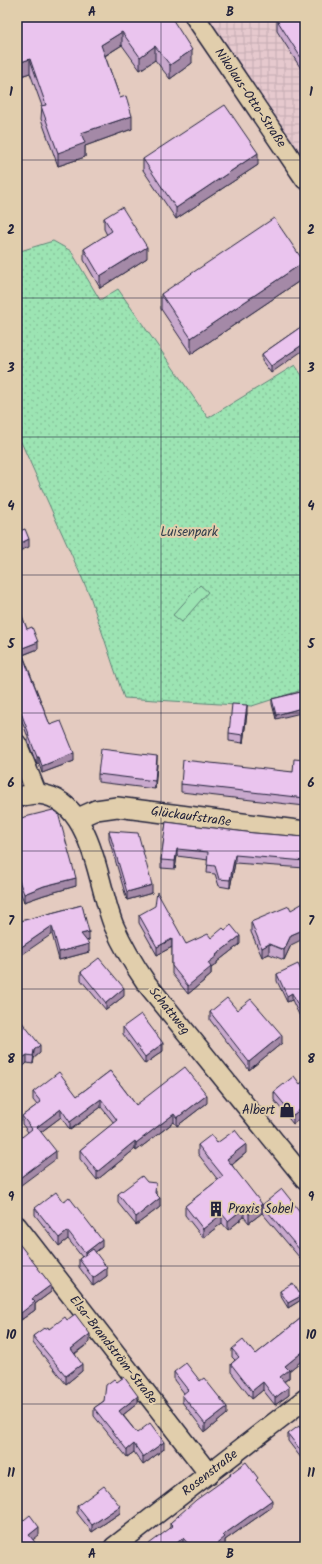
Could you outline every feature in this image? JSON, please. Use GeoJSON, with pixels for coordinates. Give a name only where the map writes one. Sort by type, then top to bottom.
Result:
{"type":"FeatureCollection","features":[{"type":"Feature","properties":{"kind":"street","name":"Nikolaus-Otto-Straße"},"geometry":{"type":"LineString","coordinates":[[195,17],[305,179]]}},
{"type":"Feature","properties":{"kind":"street"},"geometry":{"type":"LineString","coordinates":[[17,744],[37,794],[17,797]]}},
{"type":"Feature","properties":{"kind":"street","name":"Schattweg"},"geometry":{"type":"LineString","coordinates":[[37,794],[50,796],[62,802],[78,818],[86,833],[114,925],[128,956],[147,984],[305,1179]]}},
{"type":"Feature","properties":{"kind":"street","name":"Glückaufstraße"},"geometry":{"type":"LineString","coordinates":[[78,818],[96,810],[117,807],[305,831]]}},
{"type":"Feature","properties":{"kind":"street","name":"Elsa-Brandström-Straße"},"geometry":{"type":"LineString","coordinates":[[17,1226],[209,1474]]}},
{"type":"Feature","properties":{"kind":"street","name":"Rosenstraße"},"geometry":{"type":"LineString","coordinates":[[114,1547],[305,1399]]}},
{"type":"Feature","properties":{"kind":"shaded area"},"geometry":{"type":"Polygon","coordinates":[[[205,17],[305,17],[305,166],[205,17]]]}},
{"type":"Feature","properties":{"kind":"green space","name":"Luisenpark"},"geometry":{"type":"Polygon","coordinates":[[[53,241],[71,251],[100,300],[118,289],[208,418],[295,365],[305,380],[305,689],[252,706],[124,698],[90,596],[17,433],[17,252],[53,241]]]}},
{"type":"Feature","properties":{"kind":"green space"},"geometry":{"type":"Polygon","coordinates":[[[200,585],[208,592],[182,622],[173,615],[200,585]]]}},
{"type":"Feature","properties":{"kind":"building"},"geometry":{"type":"Polygon","coordinates":[[[17,17],[171,17],[192,50],[170,65],[155,46],[140,57],[122,32],[101,45],[120,98],[126,96],[132,116],[81,133],[85,143],[58,153],[41,106],[46,105],[30,59],[18,63],[17,60],[17,17]]]}},
{"type":"Feature","properties":{"kind":"building"},"geometry":{"type":"Polygon","coordinates":[[[282,17],[305,17],[305,64],[277,20],[282,17]]]}},
{"type":"Feature","properties":{"kind":"building"},"geometry":{"type":"Polygon","coordinates":[[[225,105],[258,153],[176,208],[143,159],[225,105]]]}},
{"type":"Feature","properties":{"kind":"building"},"geometry":{"type":"Polygon","coordinates":[[[122,207],[147,247],[100,276],[84,249],[112,231],[104,218],[122,207]]]}},
{"type":"Feature","properties":{"kind":"building"},"geometry":{"type":"Polygon","coordinates":[[[274,218],[304,262],[191,338],[161,294],[274,218]]]}},
{"type":"Feature","properties":{"kind":"building"},"geometry":{"type":"Polygon","coordinates":[[[305,324],[305,343],[271,366],[262,354],[305,324]]]}},
{"type":"Feature","properties":{"kind":"building"},"geometry":{"type":"Polygon","coordinates":[[[25,529],[29,539],[17,545],[17,532],[25,529]]]}},
{"type":"Feature","properties":{"kind":"building"},"geometry":{"type":"Polygon","coordinates":[[[17,603],[27,629],[32,627],[38,642],[20,649],[50,725],[61,721],[74,753],[42,766],[28,734],[17,702],[17,603]]]}},
{"type":"Feature","properties":{"kind":"building"},"geometry":{"type":"Polygon","coordinates":[[[305,691],[305,707],[276,715],[272,699],[305,691]]]}},
{"type":"Feature","properties":{"kind":"building"},"geometry":{"type":"Polygon","coordinates":[[[232,704],[247,705],[243,735],[229,733],[232,704]]]}},
{"type":"Feature","properties":{"kind":"building"},"geometry":{"type":"Polygon","coordinates":[[[101,749],[157,756],[155,781],[98,774],[101,749]]]}},
{"type":"Feature","properties":{"kind":"building"},"geometry":{"type":"Polygon","coordinates":[[[294,759],[305,760],[305,798],[181,784],[183,760],[293,772],[294,759]]]}},
{"type":"Feature","properties":{"kind":"building"},"geometry":{"type":"Polygon","coordinates":[[[53,810],[58,813],[76,878],[44,886],[24,894],[17,875],[17,819],[53,810]]]}},
{"type":"Feature","properties":{"kind":"building"},"geometry":{"type":"Polygon","coordinates":[[[166,822],[254,833],[305,837],[305,861],[235,855],[230,880],[219,879],[215,866],[207,865],[208,852],[177,849],[175,861],[161,860],[166,822]]]}},
{"type":"Feature","properties":{"kind":"building"},"geometry":{"type":"Polygon","coordinates":[[[109,831],[138,833],[152,885],[127,892],[109,831]]]}},
{"type":"Feature","properties":{"kind":"building"},"geometry":{"type":"Polygon","coordinates":[[[157,892],[186,944],[208,934],[211,938],[223,928],[225,930],[231,925],[240,936],[216,955],[217,956],[208,963],[211,967],[188,986],[172,966],[172,939],[157,947],[139,915],[155,906],[157,892]]]}},
{"type":"Feature","properties":{"kind":"building"},"geometry":{"type":"Polygon","coordinates":[[[305,902],[305,929],[291,935],[284,950],[269,944],[262,948],[251,922],[289,906],[291,910],[305,902]]]}},
{"type":"Feature","properties":{"kind":"building"},"geometry":{"type":"Polygon","coordinates":[[[82,905],[89,932],[81,934],[89,944],[59,952],[52,926],[17,950],[17,922],[82,905]]]}},
{"type":"Feature","properties":{"kind":"building"},"geometry":{"type":"Polygon","coordinates":[[[99,958],[124,988],[106,1003],[81,972],[99,958]]]}},
{"type":"Feature","properties":{"kind":"building"},"geometry":{"type":"Polygon","coordinates":[[[298,964],[305,979],[305,1015],[303,1016],[292,993],[287,996],[277,974],[298,964]]]}},
{"type":"Feature","properties":{"kind":"building"},"geometry":{"type":"Polygon","coordinates":[[[227,998],[237,1010],[251,999],[282,1035],[249,1062],[210,1012],[227,998]]]}},
{"type":"Feature","properties":{"kind":"building"},"geometry":{"type":"Polygon","coordinates":[[[141,1014],[163,1043],[145,1057],[123,1027],[141,1014]]]}},
{"type":"Feature","properties":{"kind":"building"},"geometry":{"type":"Polygon","coordinates":[[[21,1021],[40,1045],[34,1050],[33,1056],[27,1055],[21,1059],[17,1056],[17,1025],[21,1021]]]}},
{"type":"Feature","properties":{"kind":"building"},"geometry":{"type":"Polygon","coordinates":[[[185,1067],[207,1095],[177,1118],[174,1114],[136,1143],[135,1141],[97,1172],[80,1150],[117,1120],[101,1099],[70,1122],[61,1109],[37,1127],[56,1151],[17,1180],[17,1141],[32,1129],[22,1116],[41,1102],[33,1092],[59,1072],[77,1096],[110,1071],[136,1105],[185,1067]]]}},
{"type":"Feature","properties":{"kind":"building"},"geometry":{"type":"Polygon","coordinates":[[[294,1076],[300,1084],[305,1080],[305,1106],[293,1115],[274,1092],[294,1076]]]}},
{"type":"Feature","properties":{"kind":"building"},"geometry":{"type":"Polygon","coordinates":[[[235,1130],[246,1144],[227,1159],[262,1204],[249,1214],[244,1208],[228,1221],[222,1214],[203,1229],[185,1206],[223,1176],[198,1145],[211,1135],[217,1143],[235,1130]]]}},
{"type":"Feature","properties":{"kind":"building"},"geometry":{"type":"Polygon","coordinates":[[[142,1176],[147,1182],[156,1183],[155,1193],[160,1198],[136,1217],[118,1194],[142,1176]]]}},
{"type":"Feature","properties":{"kind":"building"},"geometry":{"type":"Polygon","coordinates":[[[282,1189],[305,1218],[305,1256],[262,1205],[282,1189]]]}},
{"type":"Feature","properties":{"kind":"building"},"geometry":{"type":"Polygon","coordinates":[[[56,1192],[63,1202],[69,1197],[102,1240],[85,1253],[68,1231],[59,1238],[35,1208],[56,1192]]]}},
{"type":"Feature","properties":{"kind":"building"},"geometry":{"type":"Polygon","coordinates":[[[17,1241],[51,1285],[32,1299],[35,1302],[21,1313],[17,1308],[17,1241]]]}},
{"type":"Feature","properties":{"kind":"building"},"geometry":{"type":"Polygon","coordinates":[[[93,1249],[107,1268],[93,1278],[79,1259],[93,1249]]]}},
{"type":"Feature","properties":{"kind":"building"},"geometry":{"type":"Polygon","coordinates":[[[293,1283],[301,1296],[288,1303],[280,1291],[293,1283]]]}},
{"type":"Feature","properties":{"kind":"building"},"geometry":{"type":"Polygon","coordinates":[[[75,1314],[90,1334],[71,1349],[82,1364],[66,1376],[33,1336],[44,1328],[45,1329],[48,1327],[49,1329],[65,1317],[67,1320],[75,1314]]]}},
{"type":"Feature","properties":{"kind":"building"},"geometry":{"type":"Polygon","coordinates":[[[305,1315],[305,1350],[285,1366],[289,1370],[280,1377],[289,1387],[275,1398],[263,1382],[252,1391],[231,1364],[239,1357],[232,1349],[243,1340],[256,1354],[305,1315]]]}},
{"type":"Feature","properties":{"kind":"building"},"geometry":{"type":"Polygon","coordinates":[[[186,1363],[200,1381],[204,1378],[227,1407],[205,1424],[182,1395],[188,1390],[174,1372],[186,1363]]]}},
{"type":"Feature","properties":{"kind":"building"},"geometry":{"type":"Polygon","coordinates":[[[124,1377],[138,1396],[119,1411],[137,1433],[150,1423],[164,1442],[143,1457],[134,1444],[127,1450],[94,1408],[104,1401],[106,1385],[114,1379],[117,1382],[124,1377]]]}},
{"type":"Feature","properties":{"kind":"building"},"geometry":{"type":"Polygon","coordinates":[[[305,1424],[305,1456],[288,1434],[299,1426],[300,1428],[305,1424]]]}},
{"type":"Feature","properties":{"kind":"building"},"geometry":{"type":"Polygon","coordinates":[[[246,1462],[258,1478],[256,1480],[272,1500],[223,1535],[225,1537],[213,1547],[191,1547],[183,1538],[172,1547],[145,1547],[173,1526],[170,1523],[196,1500],[231,1475],[230,1474],[246,1462]]]}},
{"type":"Feature","properties":{"kind":"building"},"geometry":{"type":"Polygon","coordinates":[[[104,1486],[120,1506],[92,1525],[77,1506],[104,1486]]]}},
{"type":"Feature","properties":{"kind":"building"},"geometry":{"type":"Polygon","coordinates":[[[30,1515],[39,1527],[29,1535],[39,1547],[17,1547],[17,1521],[19,1524],[30,1515]]]}},
{"type":"Feature","properties":{"kind":"place","name":"Albert"},"geometry":{"type":"Point","coordinates":[287,1110]}},
{"type":"Feature","properties":{"kind":"place","name":"Praxis Sobel"},"geometry":{"type":"Point","coordinates":[216,1209]}}]}
